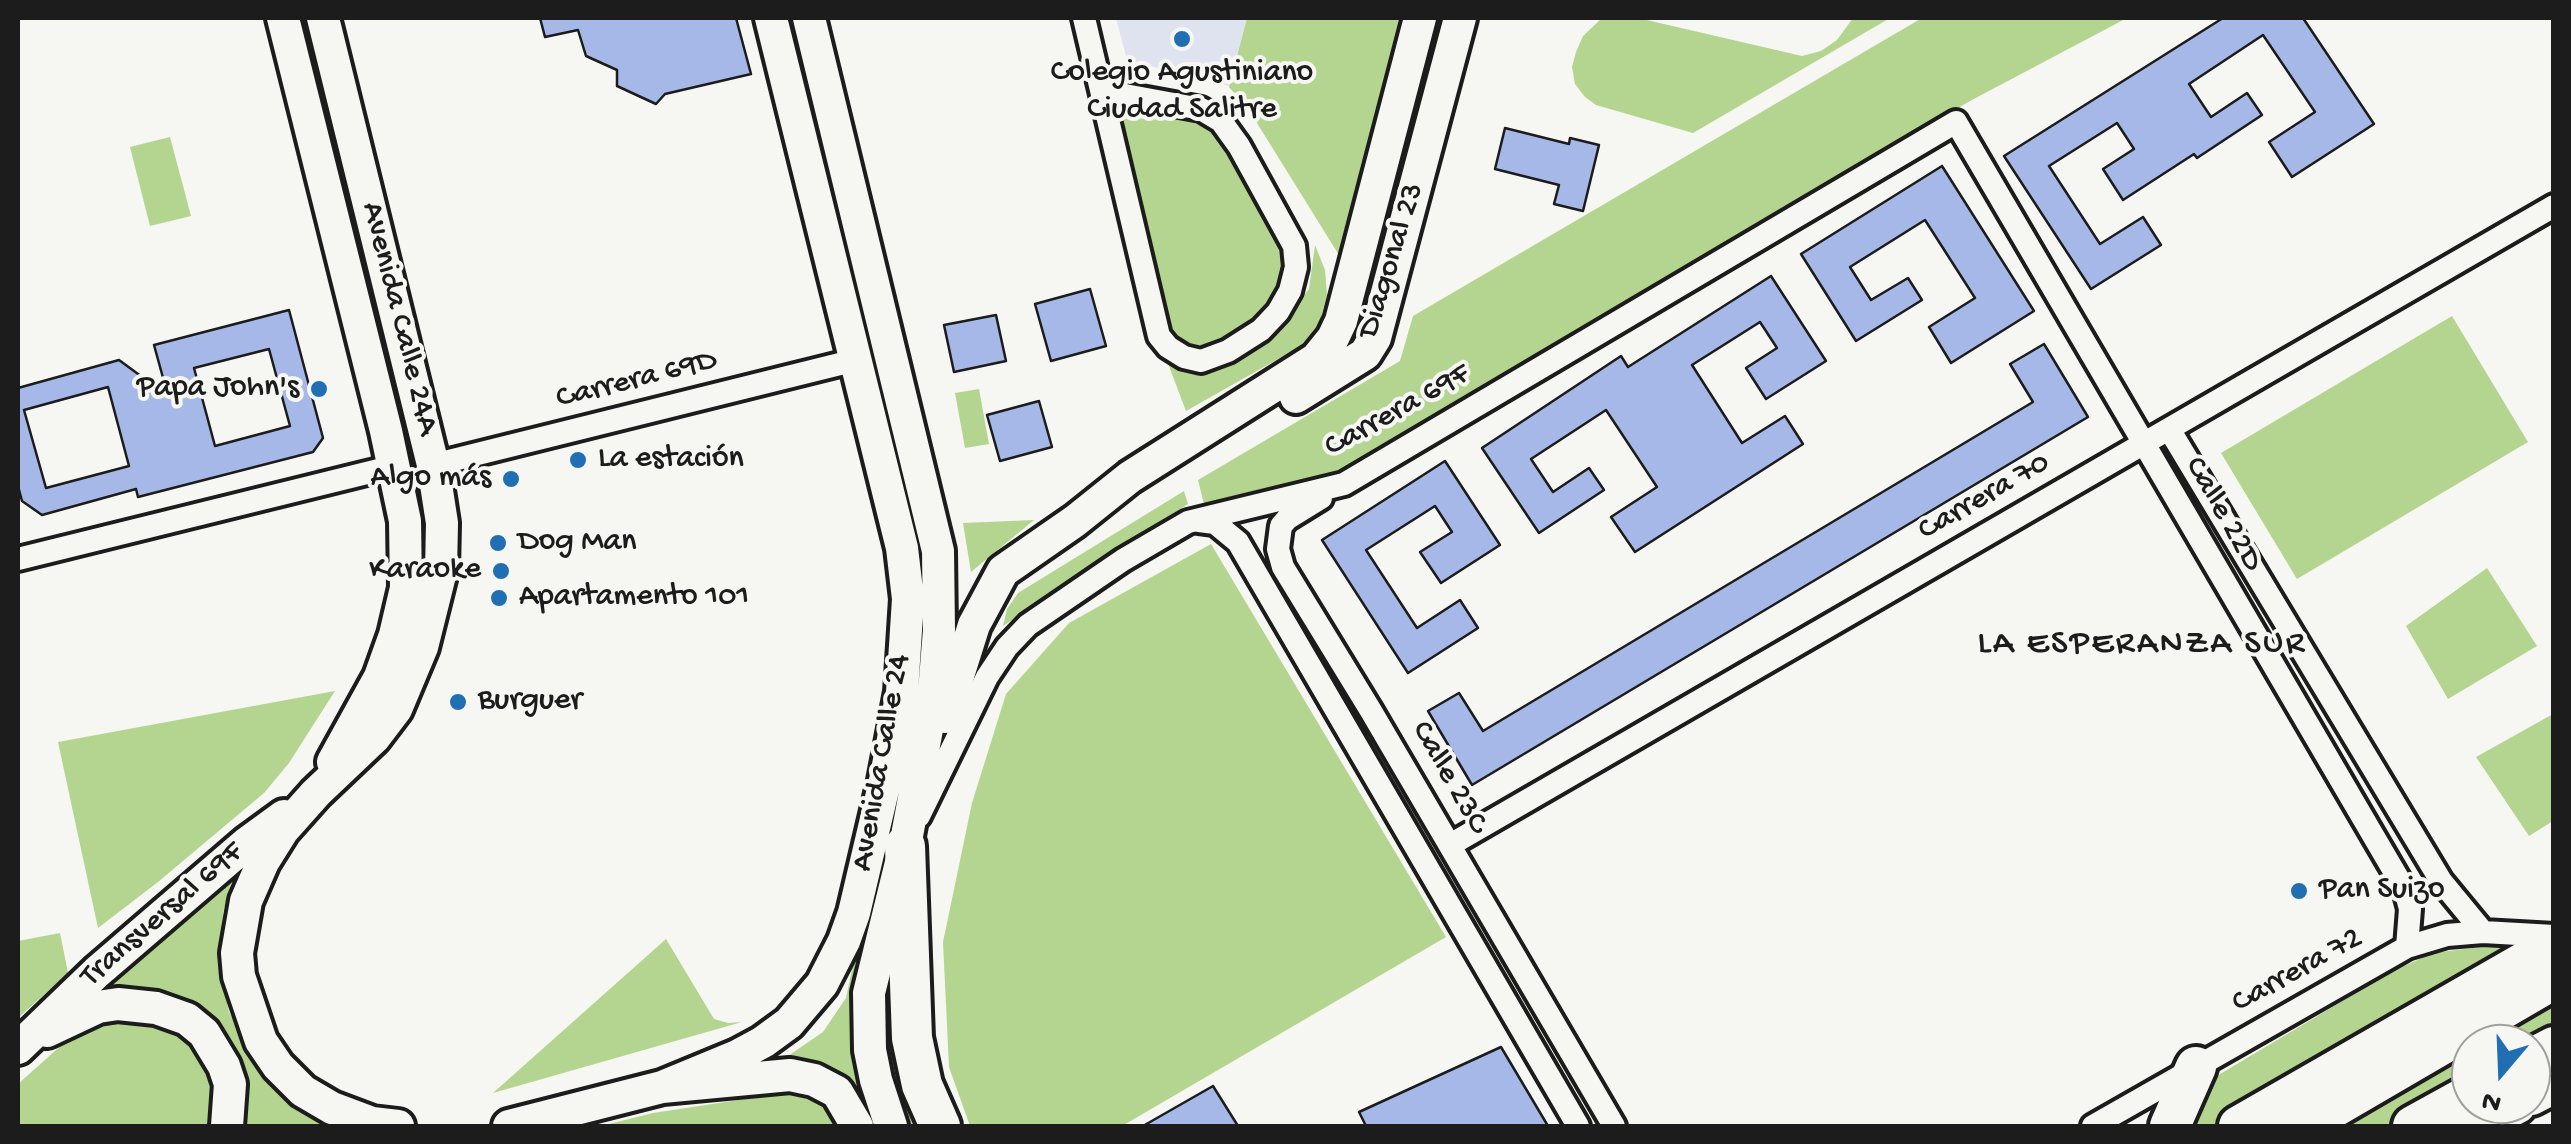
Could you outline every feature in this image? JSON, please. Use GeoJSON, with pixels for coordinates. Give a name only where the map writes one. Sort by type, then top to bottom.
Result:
{"type":"FeatureCollection","features":[{"type":"Feature","properties":{"kind":"highway"},"geometry":{"type":"LineString","coordinates":[[905,846],[912,1038],[922,1085],[940,1126]]}},
{"type":"Feature","properties":{"kind":"highway"},"geometry":{"type":"LineString","coordinates":[[2239,1126],[2554,945]]}},
{"type":"Feature","properties":{"kind":"highway"},"geometry":{"type":"LineString","coordinates":[[2302,1126],[2554,978]]}},
{"type":"Feature","properties":{"kind":"highway"},"geometry":{"type":"LineString","coordinates":[[2170,1126],[2196,1067]]}},
{"type":"Feature","properties":{"kind":"highway"},"geometry":{"type":"LineString","coordinates":[[2413,1126],[2451,1115]]}},
{"type":"Feature","properties":{"kind":"main road","name":"Avenida Calle 24A"},"geometry":{"type":"LineString","coordinates":[[284,18],[406,521],[406,588],[395,635],[380,678],[316,793]]}},
{"type":"Feature","properties":{"kind":"main road","name":"Avenida Calle 24A"},"geometry":{"type":"LineString","coordinates":[[316,793],[374,738],[396,709],[412,678],[441,571],[442,523],[433,464],[323,18]]}},
{"type":"Feature","properties":{"kind":"main road","name":"Avenida Calle 24"},"geometry":{"type":"LineString","coordinates":[[662,1087],[737,1056],[789,1022],[834,964],[854,913],[896,730],[908,599],[896,521],[771,18]]}},
{"type":"Feature","properties":{"kind":"main road","name":"Avenida Calle 24"},"geometry":{"type":"LineString","coordinates":[[810,18],[938,551],[940,630],[934,692],[867,1019],[876,1080],[891,1126]]}},
{"type":"Feature","properties":{"kind":"main road","name":"Diagonal 23"},"geometry":{"type":"LineString","coordinates":[[905,846],[984,603],[1003,571],[1075,522],[1130,477],[1316,358],[1326,347],[1340,321],[1420,18]]}},
{"type":"Feature","properties":{"kind":"main road","name":"Diagonal 23"},"geometry":{"type":"LineString","coordinates":[[1075,522],[1147,490],[1365,354],[1378,330],[1460,18]]}},
{"type":"Feature","properties":{"kind":"main road"},"geometry":{"type":"LineString","coordinates":[[1407,70],[1426,149]]}},
{"type":"Feature","properties":{"kind":"main road"},"geometry":{"type":"LineString","coordinates":[[316,793],[263,862],[246,900],[237,953],[244,998],[261,1041],[278,1066],[304,1091],[332,1108],[372,1124],[398,1126]]}},
{"type":"Feature","properties":{"kind":"main road","name":"Transversal 69F"},"geometry":{"type":"LineString","coordinates":[[21,1044],[97,972],[247,842],[316,793]]}},
{"type":"Feature","properties":{"kind":"main road"},"geometry":{"type":"LineString","coordinates":[[21,1044],[98,1008],[137,1004],[172,1012],[204,1033],[224,1066],[230,1084],[227,1126]]}},
{"type":"Feature","properties":{"kind":"main road"},"geometry":{"type":"LineString","coordinates":[[504,1126],[662,1087],[790,1075],[814,1080],[837,1092],[857,1126]]}},
{"type":"Feature","properties":{"kind":"street"},"geometry":{"type":"LineString","coordinates":[[1084,18],[1160,336],[1176,353],[1200,360],[1228,351],[1260,330],[1278,312],[1290,291],[1296,267],[1294,246],[1239,146],[1221,122],[1200,109],[1103,91]]}},
{"type":"Feature","properties":{"kind":"street","name":"Carrera 69F"},"geometry":{"type":"LineString","coordinates":[[905,846],[987,677],[1007,646],[1028,625],[1175,527],[1344,484],[1956,122]]}},
{"type":"Feature","properties":{"kind":"street","name":"Calle 22D"},"geometry":{"type":"LineString","coordinates":[[1956,122],[2404,890],[2410,908],[2407,948]]}},
{"type":"Feature","properties":{"kind":"street","name":"Carrera 70"},"geometry":{"type":"LineString","coordinates":[[1450,845],[2554,206]]}},
{"type":"Feature","properties":{"kind":"street","name":"Carrera 69D"},"geometry":{"type":"LineString","coordinates":[[433,464],[856,360]]}},
{"type":"Feature","properties":{"kind":"street","name":"Calle 22D"},"geometry":{"type":"LineString","coordinates":[[2169,429],[2442,881],[2483,932]]}},
{"type":"Feature","properties":{"kind":"street"},"geometry":{"type":"LineString","coordinates":[[18,559],[394,466]]}},
{"type":"Feature","properties":{"kind":"street","name":"Calle 23C"},"geometry":{"type":"LineString","coordinates":[[1344,484],[1286,519],[1278,537],[1283,566],[1614,1126]]}},
{"type":"Feature","properties":{"kind":"street","name":"Calle 23C"},"geometry":{"type":"LineString","coordinates":[[1199,520],[1215,523],[1238,542],[1578,1126]]}},
{"type":"Feature","properties":{"kind":"street","name":"Carrera 72"},"geometry":{"type":"LineString","coordinates":[[2092,1126],[2407,948],[2447,935],[2483,932],[2554,936]]}},
{"type":"Feature","properties":{"kind":"shaded area","name":"Colegio Agustiniano Ciudad Salitre"},"geometry":{"type":"Polygon","coordinates":[[[1116,18],[1247,18],[1229,86],[1127,60],[1116,18]]]}},
{"type":"Feature","properties":{"kind":"green space"},"geometry":{"type":"Polygon","coordinates":[[[295,18],[312,18],[431,517],[422,610],[295,18]]]}},
{"type":"Feature","properties":{"kind":"green space"},"geometry":{"type":"Polygon","coordinates":[[[781,18],[798,18],[910,480],[925,567],[923,664],[869,952],[881,1126],[870,1126],[782,1060],[823,1032],[846,998],[913,680],[781,18]]]}},
{"type":"Feature","properties":{"kind":"green space"},"geometry":{"type":"Polygon","coordinates":[[[1247,18],[1406,18],[1342,260],[1252,115],[1229,87],[1247,18]]]}},
{"type":"Feature","properties":{"kind":"green space"},"geometry":{"type":"Polygon","coordinates":[[[1428,18],[1448,18],[1427,102],[1414,72],[1428,18]]]}},
{"type":"Feature","properties":{"kind":"green space"},"geometry":{"type":"Polygon","coordinates":[[[1602,18],[1638,18],[1802,56],[1821,51],[1837,40],[1853,18],[1890,18],[1693,133],[1596,105],[1585,97],[1575,84],[1572,67],[1583,36],[1602,18]]]}},
{"type":"Feature","properties":{"kind":"green space"},"geometry":{"type":"Polygon","coordinates":[[[1922,18],[2127,18],[1970,101],[1335,474],[1204,504],[1198,480],[1400,361],[1413,316],[1922,18]]]}},
{"type":"Feature","properties":{"kind":"green space"},"geometry":{"type":"Polygon","coordinates":[[[1406,104],[1415,146],[1365,329],[1353,347],[1331,352],[1406,104]]]}},
{"type":"Feature","properties":{"kind":"green space"},"geometry":{"type":"Polygon","coordinates":[[[1138,106],[1209,126],[1222,140],[1284,248],[1288,262],[1272,305],[1232,337],[1211,348],[1189,348],[1174,340],[1164,316],[1123,139],[1125,112],[1138,106]]]}},
{"type":"Feature","properties":{"kind":"green space"},"geometry":{"type":"Polygon","coordinates":[[[170,137],[191,216],[150,226],[130,147],[170,137]]]}},
{"type":"Feature","properties":{"kind":"green space"},"geometry":{"type":"Polygon","coordinates":[[[1315,245],[1325,270],[1327,295],[1319,324],[1301,346],[1186,411],[1167,361],[1191,370],[1281,323],[1309,289],[1315,245]]]}},
{"type":"Feature","properties":{"kind":"green space"},"geometry":{"type":"Polygon","coordinates":[[[2452,316],[2528,442],[2297,579],[2221,453],[2452,316]]]}},
{"type":"Feature","properties":{"kind":"green space"},"geometry":{"type":"Polygon","coordinates":[[[979,389],[989,444],[965,448],[955,393],[979,389]]]}},
{"type":"Feature","properties":{"kind":"green space"},"geometry":{"type":"Polygon","coordinates":[[[1184,491],[1188,504],[1003,626],[1007,609],[1018,593],[1184,491]]]}},
{"type":"Feature","properties":{"kind":"green space"},"geometry":{"type":"Polygon","coordinates":[[[1034,520],[971,572],[963,523],[1034,520]]]}},
{"type":"Feature","properties":{"kind":"green space"},"geometry":{"type":"Polygon","coordinates":[[[1211,544],[1446,937],[1122,1126],[970,1126],[949,1067],[943,942],[972,803],[1006,694],[1069,623],[1211,544]]]}},
{"type":"Feature","properties":{"kind":"green space"},"geometry":{"type":"Polygon","coordinates":[[[2487,568],[2537,646],[2448,699],[2406,626],[2487,568]]]}},
{"type":"Feature","properties":{"kind":"green space"},"geometry":{"type":"Polygon","coordinates":[[[335,691],[289,763],[264,793],[98,928],[58,742],[335,691]]]}},
{"type":"Feature","properties":{"kind":"green space"},"geometry":{"type":"Polygon","coordinates":[[[2553,714],[2553,821],[2529,836],[2476,757],[2553,714]]]}},
{"type":"Feature","properties":{"kind":"green space"},"geometry":{"type":"Polygon","coordinates":[[[238,860],[223,913],[220,971],[229,1012],[265,1079],[287,1101],[330,1126],[242,1126],[246,1101],[239,1063],[206,1015],[182,1000],[154,990],[88,994],[238,860]]]}},
{"type":"Feature","properties":{"kind":"green space"},"geometry":{"type":"Polygon","coordinates":[[[60,933],[68,973],[18,1018],[18,941],[60,933]]]}},
{"type":"Feature","properties":{"kind":"green space"},"geometry":{"type":"Polygon","coordinates":[[[666,939],[714,1019],[742,1022],[493,1093],[666,939]]]}},
{"type":"Feature","properties":{"kind":"green space"},"geometry":{"type":"Polygon","coordinates":[[[2519,942],[2410,1003],[2354,1050],[2217,1126],[2186,1126],[2210,1080],[2393,971],[2433,953],[2519,942]]]}},
{"type":"Feature","properties":{"kind":"green space"},"geometry":{"type":"Polygon","coordinates":[[[889,961],[893,1033],[924,1126],[907,1126],[887,1084],[879,1055],[889,961]]]}},
{"type":"Feature","properties":{"kind":"green space"},"geometry":{"type":"Polygon","coordinates":[[[2553,999],[2553,1034],[2551,1024],[2510,1024],[2553,999]]]}},
{"type":"Feature","properties":{"kind":"green space"},"geometry":{"type":"Polygon","coordinates":[[[130,1014],[186,1030],[217,1077],[214,1126],[18,1126],[18,1084],[96,1020],[130,1014]]]}},
{"type":"Feature","properties":{"kind":"green space"},"geometry":{"type":"Polygon","coordinates":[[[2451,1058],[2451,1091],[2389,1126],[2329,1126],[2451,1058]]]}},
{"type":"Feature","properties":{"kind":"green space"},"geometry":{"type":"Polygon","coordinates":[[[791,1092],[822,1105],[834,1126],[601,1126],[653,1113],[791,1092]]]}},
{"type":"Feature","properties":{"kind":"building"},"geometry":{"type":"Polygon","coordinates":[[[540,18],[736,18],[751,74],[665,94],[656,104],[617,86],[617,70],[586,56],[578,30],[545,37],[540,18]]]}},
{"type":"Feature","properties":{"kind":"building"},"geometry":{"type":"Polygon","coordinates":[[[2223,18],[2303,18],[2374,124],[2292,177],[2269,142],[2315,112],[2263,35],[2189,84],[2211,117],[2247,93],[2262,115],[2197,158],[2194,154],[2123,200],[2103,169],[2134,149],[2117,123],[2049,166],[2100,244],[2143,217],[2161,245],[2091,289],[2004,156],[2223,18]]]}},
{"type":"Feature","properties":{"kind":"building"},"geometry":{"type":"Polygon","coordinates":[[[1505,128],[1569,144],[1570,138],[1599,145],[1583,211],[1554,204],[1559,185],[1495,169],[1505,128]]]}},
{"type":"Feature","properties":{"kind":"building"},"geometry":{"type":"Polygon","coordinates":[[[1942,166],[2034,311],[1951,363],[1929,327],[1975,298],[1925,220],[1850,267],[1871,300],[1908,278],[1922,300],[1856,341],[1801,254],[1942,166]]]}},
{"type":"Feature","properties":{"kind":"building"},"geometry":{"type":"Polygon","coordinates":[[[1771,276],[1826,361],[1766,399],[1746,368],[1777,348],[1760,322],[1692,365],[1742,443],[1785,416],[1803,444],[1635,552],[1611,517],[1657,487],[1606,410],[1531,459],[1553,492],[1589,468],[1604,490],[1539,533],[1482,448],[1621,356],[1628,367],[1771,276]]]}},
{"type":"Feature","properties":{"kind":"building"},"geometry":{"type":"Polygon","coordinates":[[[1090,289],[1106,346],[1051,361],[1035,304],[1090,289]]]}},
{"type":"Feature","properties":{"kind":"building"},"geometry":{"type":"Polygon","coordinates":[[[289,310],[323,438],[313,452],[138,497],[136,489],[42,515],[22,501],[18,486],[18,388],[119,360],[168,396],[154,345],[289,310]],[[269,349],[194,368],[215,446],[290,426],[269,349]],[[108,387],[24,410],[46,488],[129,466],[108,387]]]}},
{"type":"Feature","properties":{"kind":"building"},"geometry":{"type":"Polygon","coordinates":[[[996,315],[1006,361],[954,372],[944,325],[996,315]]]}},
{"type":"Feature","properties":{"kind":"building"},"geometry":{"type":"Polygon","coordinates":[[[2044,344],[2088,417],[1472,785],[1428,711],[1459,693],[1483,731],[2033,402],[2010,364],[2044,344]]]}},
{"type":"Feature","properties":{"kind":"building"},"geometry":{"type":"Polygon","coordinates":[[[1039,401],[1052,447],[1000,461],[987,415],[1039,401]]]}},
{"type":"Feature","properties":{"kind":"building"},"geometry":{"type":"Polygon","coordinates":[[[1445,461],[1500,545],[1441,583],[1420,552],[1452,532],[1435,506],[1366,550],[1417,628],[1460,600],[1478,628],[1408,673],[1322,540],[1445,461]]]}},
{"type":"Feature","properties":{"kind":"building"},"geometry":{"type":"Polygon","coordinates":[[[1501,1047],[1548,1126],[1366,1126],[1359,1112],[1501,1047]]]}},
{"type":"Feature","properties":{"kind":"building"},"geometry":{"type":"Polygon","coordinates":[[[1213,1086],[1238,1126],[1143,1126],[1213,1086]]]}},
{"type":"Feature","properties":{"kind":"place","name":"Colegio Agustiniano Ciudad Salitre"},"geometry":{"type":"Point","coordinates":[1182,39]}},
{"type":"Feature","properties":{"kind":"place","name":"Papa John's"},"geometry":{"type":"Point","coordinates":[319,389]}},
{"type":"Feature","properties":{"kind":"place","name":"La estación"},"geometry":{"type":"Point","coordinates":[578,460]}},
{"type":"Feature","properties":{"kind":"place","name":"Algo más"},"geometry":{"type":"Point","coordinates":[511,479]}},
{"type":"Feature","properties":{"kind":"place","name":"Dog Man"},"geometry":{"type":"Point","coordinates":[498,543]}},
{"type":"Feature","properties":{"kind":"place","name":"Karaoke"},"geometry":{"type":"Point","coordinates":[501,571]}},
{"type":"Feature","properties":{"kind":"place","name":"Apartamento 101"},"geometry":{"type":"Point","coordinates":[499,598]}},
{"type":"Feature","properties":{"kind":"place","name":"Burguer"},"geometry":{"type":"Point","coordinates":[458,702]}},
{"type":"Feature","properties":{"kind":"place","name":"Pan Suizo"},"geometry":{"type":"Point","coordinates":[2299,891]}},
{"type":"Feature","properties":{"kind":"district","name":"LA ESPERANZA SUR"},"geometry":{"type":"Point","coordinates":[2142,646]}}]}
